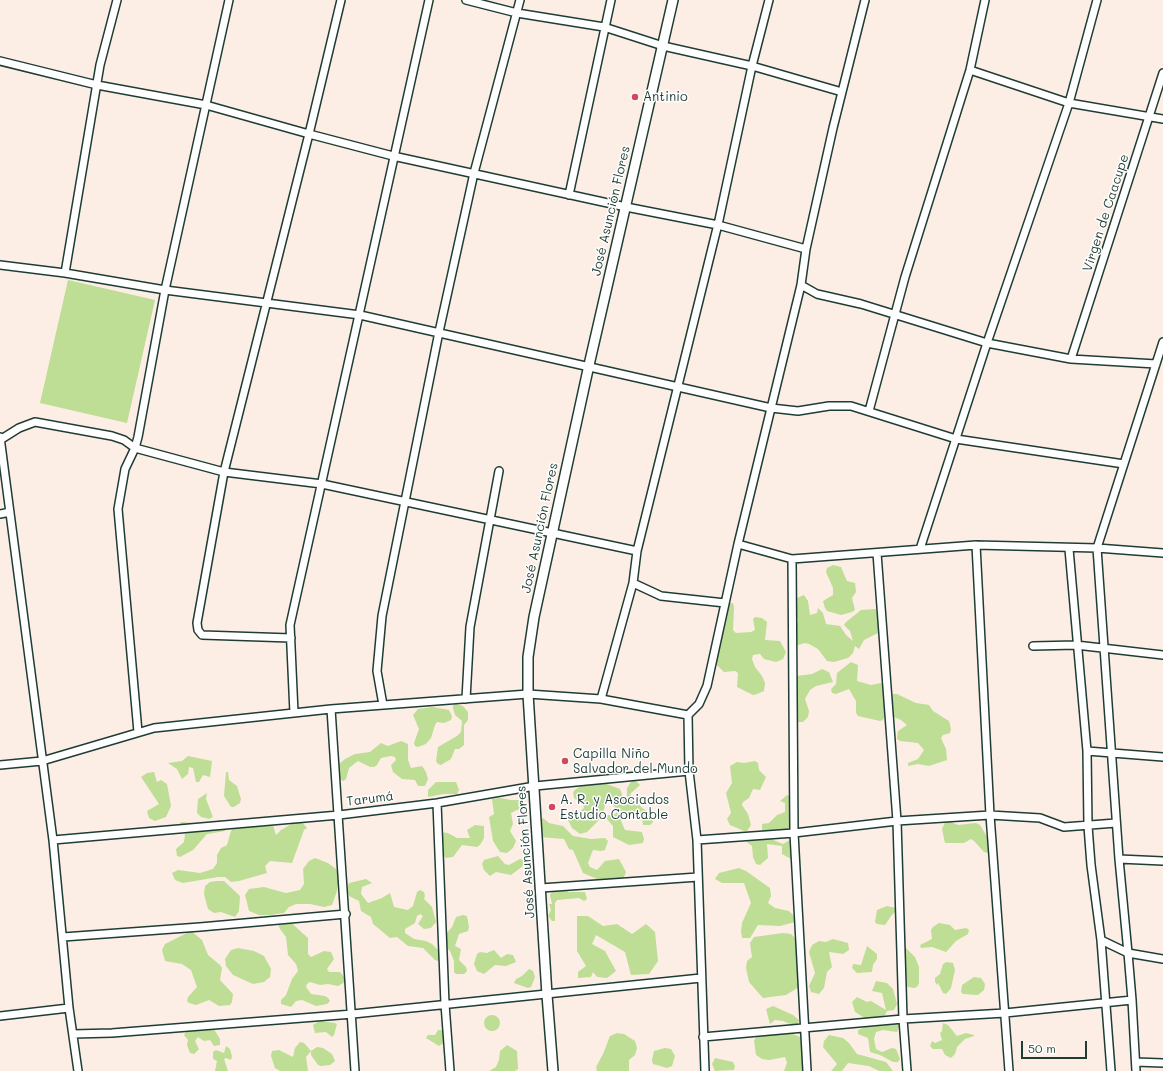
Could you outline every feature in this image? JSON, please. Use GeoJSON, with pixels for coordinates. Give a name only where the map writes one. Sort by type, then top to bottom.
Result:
{"type":"FeatureCollection","features":[{"type":"Feature","properties":{"kind":"street"},"geometry":{"type":"LineString","coordinates":[[65,273],[100,65],[117,0]]}},
{"type":"Feature","properties":{"kind":"street"},"geometry":{"type":"LineString","coordinates":[[138,732],[118,509],[125,469],[135,448],[165,290],[230,0]]}},
{"type":"Feature","properties":{"kind":"street"},"geometry":{"type":"LineString","coordinates":[[291,638],[202,635],[198,630],[197,623],[224,472],[268,303],[341,0]]}},
{"type":"Feature","properties":{"kind":"street"},"geometry":{"type":"LineString","coordinates":[[294,713],[290,625],[360,315],[393,156],[429,0]]}},
{"type":"Feature","properties":{"kind":"street"},"geometry":{"type":"LineString","coordinates":[[466,0],[517,13],[604,27],[662,46],[752,66],[842,92]]}},
{"type":"Feature","properties":{"kind":"street"},"geometry":{"type":"LineString","coordinates":[[383,705],[377,671],[382,616],[439,332],[474,173],[520,0]]}},
{"type":"Feature","properties":{"kind":"street"},"geometry":{"type":"LineString","coordinates":[[569,195],[611,0]]}},
{"type":"Feature","properties":{"kind":"street","name":"José Asunción Flores"},"geometry":{"type":"LineString","coordinates":[[553,1071],[528,694],[528,657],[534,616],[589,365],[673,0]]}},
{"type":"Feature","properties":{"kind":"street"},"geometry":{"type":"LineString","coordinates":[[601,699],[633,583],[637,551],[718,225],[752,66],[769,0]]}},
{"type":"Feature","properties":{"kind":"street"},"geometry":{"type":"LineString","coordinates":[[704,1071],[697,840],[689,771],[688,715],[699,704],[706,686],[738,544],[801,285],[806,249],[865,0]]}},
{"type":"Feature","properties":{"kind":"street"},"geometry":{"type":"LineString","coordinates":[[869,411],[895,314],[970,70],[986,0]]}},
{"type":"Feature","properties":{"kind":"street"},"geometry":{"type":"LineString","coordinates":[[920,549],[987,343],[1069,103],[1097,0]]}},
{"type":"Feature","properties":{"kind":"street"},"geometry":{"type":"LineString","coordinates":[[0,61],[97,85],[206,105],[393,156],[569,195],[718,225],[806,249]]}},
{"type":"Feature","properties":{"kind":"street"},"geometry":{"type":"LineString","coordinates":[[970,70],[1069,103],[1149,118],[1163,119]]}},
{"type":"Feature","properties":{"kind":"street","name":"Virgen de Caacupe"},"geometry":{"type":"LineString","coordinates":[[1071,359],[1163,73]]}},
{"type":"Feature","properties":{"kind":"street"},"geometry":{"type":"LineString","coordinates":[[0,265],[65,273],[165,290],[360,315],[589,365],[771,408],[798,411],[829,406],[851,406],[956,439],[1124,464]]}},
{"type":"Feature","properties":{"kind":"street"},"geometry":{"type":"LineString","coordinates":[[801,285],[817,294],[895,314],[987,343],[1071,359],[1156,364]]}},
{"type":"Feature","properties":{"kind":"street"},"geometry":{"type":"LineString","coordinates":[[1136,1071],[1132,1000],[1118,859],[1097,548],[1163,342]]}},
{"type":"Feature","properties":{"kind":"street"},"geometry":{"type":"LineString","coordinates":[[0,440],[18,428],[35,422],[112,436],[124,440],[135,448],[224,472],[322,484],[637,551]]}},
{"type":"Feature","properties":{"kind":"street"},"geometry":{"type":"LineString","coordinates":[[0,437],[53,840],[69,1008],[78,1071]]}},
{"type":"Feature","properties":{"kind":"street"},"geometry":{"type":"LineString","coordinates":[[466,699],[470,627],[488,519],[499,472]]}},
{"type":"Feature","properties":{"kind":"street"},"geometry":{"type":"LineString","coordinates":[[0,514],[10,512]]}},
{"type":"Feature","properties":{"kind":"street"},"geometry":{"type":"LineString","coordinates":[[738,544],[792,560],[976,545],[1069,549],[1097,548],[1163,553]]}},
{"type":"Feature","properties":{"kind":"street"},"geometry":{"type":"LineString","coordinates":[[976,545],[990,815],[1009,1071]]}},
{"type":"Feature","properties":{"kind":"street"},"geometry":{"type":"LineString","coordinates":[[1069,549],[1076,645],[1087,751],[1088,826],[1091,865],[1101,940],[1111,1071]]}},
{"type":"Feature","properties":{"kind":"street"},"geometry":{"type":"LineString","coordinates":[[877,554],[897,821],[903,1019],[907,1071]]}},
{"type":"Feature","properties":{"kind":"street"},"geometry":{"type":"LineString","coordinates":[[792,560],[794,832],[807,1071]]}},
{"type":"Feature","properties":{"kind":"street"},"geometry":{"type":"LineString","coordinates":[[633,583],[661,596],[725,603]]}},
{"type":"Feature","properties":{"kind":"street"},"geometry":{"type":"LineString","coordinates":[[1033,646],[1076,645],[1163,655]]}},
{"type":"Feature","properties":{"kind":"street"},"geometry":{"type":"LineString","coordinates":[[0,765],[42,761],[154,728],[331,709],[528,694],[601,699],[688,715]]}},
{"type":"Feature","properties":{"kind":"street"},"geometry":{"type":"LineString","coordinates":[[331,709],[353,1014],[355,1071]]}},
{"type":"Feature","properties":{"kind":"street"},"geometry":{"type":"LineString","coordinates":[[1087,751],[1163,757]]}},
{"type":"Feature","properties":{"kind":"street","name":"Tarumá"},"geometry":{"type":"LineString","coordinates":[[53,840],[339,815],[437,803],[535,786],[689,771]]}},
{"type":"Feature","properties":{"kind":"street"},"geometry":{"type":"LineString","coordinates":[[437,803],[445,1004],[450,1071]]}},
{"type":"Feature","properties":{"kind":"street"},"geometry":{"type":"LineString","coordinates":[[697,840],[794,832],[897,821],[990,815],[1040,818],[1064,827],[1116,823]]}},
{"type":"Feature","properties":{"kind":"street"},"geometry":{"type":"LineString","coordinates":[[1118,859],[1163,861]]}},
{"type":"Feature","properties":{"kind":"street"},"geometry":{"type":"LineString","coordinates":[[541,888],[698,877]]}},
{"type":"Feature","properties":{"kind":"street"},"geometry":{"type":"LineString","coordinates":[[63,937],[200,928],[346,914]]}},
{"type":"Feature","properties":{"kind":"street"},"geometry":{"type":"LineString","coordinates":[[1101,940],[1128,953],[1163,959]]}},
{"type":"Feature","properties":{"kind":"street"},"geometry":{"type":"LineString","coordinates":[[73,1034],[112,1033],[353,1014],[701,978]]}},
{"type":"Feature","properties":{"kind":"street"},"geometry":{"type":"LineString","coordinates":[[703,1037],[903,1019],[1005,1013],[1132,1000]]}},
{"type":"Feature","properties":{"kind":"street"},"geometry":{"type":"LineString","coordinates":[[0,1016],[69,1008]]}},
{"type":"Feature","properties":{"kind":"street"},"geometry":{"type":"LineString","coordinates":[[1136,1062],[1163,1063]]}},
{"type":"Feature","properties":{"kind":"green space"},"geometry":{"type":"Polygon","coordinates":[[[68,280],[155,300],[127,423],[40,403],[68,280]]]}},
{"type":"Feature","properties":{"kind":"green space"},"geometry":{"type":"Polygon","coordinates":[[[833,565],[841,567],[847,581],[855,583],[856,592],[852,598],[855,610],[852,612],[841,615],[827,611],[825,608],[823,601],[833,595],[833,588],[826,572],[827,568],[833,565]]]}},
{"type":"Feature","properties":{"kind":"green space"},"geometry":{"type":"Polygon","coordinates":[[[804,595],[808,601],[810,615],[817,613],[818,608],[823,613],[826,624],[840,626],[846,635],[853,641],[850,631],[844,625],[846,622],[861,610],[876,609],[880,626],[878,633],[864,640],[859,649],[855,646],[853,653],[848,658],[834,662],[827,661],[818,649],[809,644],[805,643],[798,645],[789,640],[789,633],[798,621],[795,611],[795,599],[804,595]]]}},
{"type":"Feature","properties":{"kind":"green space"},"geometry":{"type":"Polygon","coordinates":[[[729,603],[733,603],[734,607],[733,630],[736,633],[751,632],[755,630],[753,619],[755,617],[762,618],[767,622],[765,640],[780,641],[786,652],[783,659],[776,662],[764,659],[760,654],[753,655],[752,659],[755,667],[765,683],[764,691],[757,694],[753,695],[737,687],[738,673],[735,671],[724,672],[714,662],[720,637],[725,627],[724,616],[729,603]]]}},
{"type":"Feature","properties":{"kind":"green space"},"geometry":{"type":"Polygon","coordinates":[[[851,662],[858,665],[857,681],[871,685],[881,683],[884,686],[886,713],[883,720],[880,721],[858,716],[856,713],[856,701],[849,689],[836,694],[832,693],[831,689],[836,684],[837,673],[851,662]]]}},
{"type":"Feature","properties":{"kind":"green space"},"geometry":{"type":"Polygon","coordinates":[[[822,669],[829,672],[833,682],[816,686],[810,690],[805,699],[809,711],[808,717],[803,722],[796,722],[796,676],[812,674],[822,669]]]}},
{"type":"Feature","properties":{"kind":"green space"},"geometry":{"type":"Polygon","coordinates":[[[893,694],[897,694],[916,703],[929,705],[933,711],[949,721],[951,729],[950,733],[943,735],[941,738],[946,749],[947,760],[929,766],[918,764],[908,766],[908,763],[918,759],[924,750],[918,743],[900,741],[897,739],[898,731],[907,725],[894,717],[890,711],[891,697],[893,694]]]}},
{"type":"Feature","properties":{"kind":"green space"},"geometry":{"type":"Polygon","coordinates":[[[456,704],[463,706],[468,712],[468,720],[464,725],[464,745],[459,749],[455,749],[451,759],[441,765],[436,761],[438,747],[461,732],[462,721],[455,715],[453,708],[453,705],[456,704]]]}},
{"type":"Feature","properties":{"kind":"green space"},"geometry":{"type":"Polygon","coordinates":[[[433,707],[449,710],[452,716],[451,720],[444,723],[437,722],[431,738],[426,744],[418,747],[415,746],[414,743],[419,729],[413,715],[418,709],[433,707]]]}},
{"type":"Feature","properties":{"kind":"green space"},"geometry":{"type":"Polygon","coordinates":[[[401,741],[408,744],[408,760],[411,768],[422,766],[426,772],[428,779],[425,786],[418,786],[415,780],[402,779],[393,772],[391,765],[396,760],[395,757],[391,756],[381,758],[374,767],[370,767],[358,761],[349,768],[346,779],[343,781],[340,779],[339,764],[345,759],[355,754],[370,752],[381,743],[388,746],[401,741]]]}},
{"type":"Feature","properties":{"kind":"green space"},"geometry":{"type":"Polygon","coordinates":[[[188,756],[212,761],[210,777],[203,775],[199,782],[196,782],[193,768],[189,767],[188,774],[182,779],[177,769],[168,763],[182,761],[188,756]]]}},
{"type":"Feature","properties":{"kind":"green space"},"geometry":{"type":"Polygon","coordinates":[[[755,761],[758,763],[759,770],[766,777],[760,790],[753,789],[749,798],[743,802],[742,805],[748,814],[751,825],[747,831],[744,831],[730,825],[727,819],[731,813],[726,793],[732,783],[730,766],[737,762],[744,763],[755,761]]]}},
{"type":"Feature","properties":{"kind":"green space"},"geometry":{"type":"Polygon","coordinates":[[[154,772],[157,782],[161,780],[167,784],[171,806],[166,817],[155,821],[149,818],[147,811],[159,804],[141,777],[147,773],[154,772]]]}},
{"type":"Feature","properties":{"kind":"green space"},"geometry":{"type":"Polygon","coordinates":[[[226,772],[228,772],[229,780],[237,786],[241,799],[240,803],[234,807],[231,807],[224,796],[226,772]]]}},
{"type":"Feature","properties":{"kind":"green space"},"geometry":{"type":"Polygon","coordinates":[[[635,780],[640,785],[630,794],[642,808],[652,814],[653,822],[650,825],[643,825],[642,816],[633,811],[623,815],[621,821],[625,830],[642,832],[644,839],[643,843],[629,845],[613,837],[613,826],[606,818],[607,815],[614,815],[617,812],[609,801],[606,802],[602,817],[587,832],[580,834],[572,828],[567,818],[569,815],[579,812],[584,808],[583,804],[574,798],[573,792],[576,789],[590,781],[604,783],[620,789],[623,797],[627,800],[627,788],[631,782],[635,780]]]}},
{"type":"Feature","properties":{"kind":"green space"},"geometry":{"type":"Polygon","coordinates":[[[436,782],[456,782],[459,790],[457,794],[443,794],[428,797],[428,790],[436,782]]]}},
{"type":"Feature","properties":{"kind":"green space"},"geometry":{"type":"Polygon","coordinates":[[[207,793],[206,799],[213,817],[209,819],[201,817],[197,813],[198,799],[207,793]]]}},
{"type":"Feature","properties":{"kind":"green space"},"geometry":{"type":"Polygon","coordinates":[[[787,795],[790,796],[793,823],[786,832],[765,832],[762,830],[762,824],[769,823],[777,815],[785,812],[785,803],[780,801],[787,795]]]}},
{"type":"Feature","properties":{"kind":"green space"},"geometry":{"type":"Polygon","coordinates":[[[500,798],[522,800],[525,806],[511,813],[513,824],[510,831],[516,841],[513,848],[507,853],[500,852],[493,841],[489,817],[494,814],[492,799],[500,798]]]}},
{"type":"Feature","properties":{"kind":"green space"},"geometry":{"type":"Polygon","coordinates":[[[543,818],[549,823],[563,826],[573,836],[591,839],[605,838],[608,841],[605,850],[593,850],[588,863],[590,867],[597,870],[605,861],[619,859],[626,872],[623,879],[597,879],[583,873],[573,850],[569,849],[564,839],[540,837],[538,823],[543,818]]]}},
{"type":"Feature","properties":{"kind":"green space"},"geometry":{"type":"Polygon","coordinates":[[[221,820],[227,825],[225,831],[207,834],[193,850],[180,857],[177,856],[176,849],[184,842],[185,834],[193,830],[179,826],[181,822],[206,824],[221,820]]]}},
{"type":"Feature","properties":{"kind":"green space"},"geometry":{"type":"Polygon","coordinates":[[[948,821],[958,825],[976,823],[980,825],[990,842],[990,850],[988,853],[984,852],[971,839],[964,843],[945,843],[942,829],[945,822],[948,821]]]}},
{"type":"Feature","properties":{"kind":"green space"},"geometry":{"type":"Polygon","coordinates":[[[272,822],[276,835],[281,830],[295,822],[302,822],[307,828],[304,830],[292,863],[270,861],[265,866],[267,873],[239,881],[231,882],[225,877],[183,883],[175,880],[172,873],[178,870],[200,873],[213,869],[217,863],[217,855],[221,848],[227,845],[231,831],[236,824],[272,822]]]}},
{"type":"Feature","properties":{"kind":"green space"},"geometry":{"type":"Polygon","coordinates":[[[475,825],[484,826],[484,838],[480,845],[477,847],[462,845],[453,857],[446,858],[444,856],[440,832],[448,833],[457,838],[470,838],[467,830],[475,825]]]}},
{"type":"Feature","properties":{"kind":"green space"},"geometry":{"type":"Polygon","coordinates":[[[755,834],[764,840],[771,839],[783,844],[793,838],[794,857],[791,859],[782,854],[782,846],[767,844],[768,858],[760,865],[756,864],[753,857],[752,846],[743,839],[755,834]]]}},
{"type":"Feature","properties":{"kind":"green space"},"geometry":{"type":"Polygon","coordinates":[[[498,856],[505,864],[509,865],[520,859],[523,860],[523,866],[511,875],[496,872],[490,876],[484,870],[482,864],[484,860],[498,856]]]}},
{"type":"Feature","properties":{"kind":"green space"},"geometry":{"type":"Polygon","coordinates":[[[315,858],[328,863],[336,869],[339,876],[337,891],[332,905],[324,907],[310,904],[296,904],[289,907],[284,913],[270,915],[259,915],[249,911],[245,895],[249,889],[264,887],[286,893],[300,890],[304,884],[303,869],[309,861],[315,858]]]}},
{"type":"Feature","properties":{"kind":"green space"},"geometry":{"type":"Polygon","coordinates":[[[739,868],[746,871],[770,888],[771,896],[768,903],[775,908],[789,911],[794,916],[795,922],[780,926],[758,925],[750,938],[742,938],[742,923],[751,903],[744,883],[722,883],[715,879],[719,873],[739,868]]]}},
{"type":"Feature","properties":{"kind":"green space"},"geometry":{"type":"Polygon","coordinates":[[[366,879],[372,883],[362,887],[361,894],[368,903],[382,898],[390,893],[394,907],[408,910],[413,906],[417,892],[420,890],[424,892],[424,899],[432,907],[436,922],[431,928],[424,929],[418,924],[423,916],[420,914],[417,916],[415,923],[405,929],[405,933],[414,939],[426,941],[432,944],[440,952],[442,959],[438,961],[435,960],[423,948],[408,946],[397,937],[390,938],[373,924],[371,917],[361,911],[359,901],[349,896],[347,889],[349,883],[366,879]]]}},
{"type":"Feature","properties":{"kind":"green space"},"geometry":{"type":"Polygon","coordinates":[[[224,881],[240,896],[239,911],[235,917],[221,912],[214,913],[208,909],[204,894],[205,886],[210,882],[224,881]]]}},
{"type":"Feature","properties":{"kind":"green space"},"geometry":{"type":"Polygon","coordinates":[[[562,889],[569,892],[585,892],[587,899],[584,901],[579,898],[557,900],[555,903],[555,921],[552,921],[548,916],[551,910],[549,904],[552,904],[550,895],[553,890],[562,889]]]}},
{"type":"Feature","properties":{"kind":"green space"},"geometry":{"type":"Polygon","coordinates":[[[887,906],[896,908],[896,911],[885,925],[877,924],[875,922],[877,910],[887,906]]]}},
{"type":"Feature","properties":{"kind":"green space"},"geometry":{"type":"Polygon","coordinates":[[[463,915],[467,916],[469,927],[468,931],[459,934],[455,946],[461,949],[459,960],[466,967],[467,971],[464,974],[456,974],[454,972],[454,961],[450,951],[445,946],[445,935],[452,927],[456,917],[463,915]]]}},
{"type":"Feature","properties":{"kind":"green space"},"geometry":{"type":"Polygon","coordinates":[[[577,916],[588,916],[603,926],[617,924],[632,934],[646,924],[655,932],[658,961],[649,974],[631,975],[625,952],[596,935],[592,944],[605,951],[616,971],[607,978],[597,977],[593,972],[591,977],[578,978],[578,972],[586,966],[577,951],[577,916]]]}},
{"type":"Feature","properties":{"kind":"green space"},"geometry":{"type":"Polygon","coordinates":[[[287,919],[308,938],[308,954],[311,957],[324,951],[331,952],[334,959],[327,969],[329,972],[340,972],[345,978],[345,982],[338,986],[328,984],[320,985],[310,982],[307,984],[306,987],[311,994],[325,996],[328,998],[330,1001],[327,1004],[316,1006],[302,1000],[296,1001],[291,1007],[281,1004],[281,1000],[286,995],[292,979],[298,971],[296,964],[288,955],[286,937],[277,922],[287,919]]]}},
{"type":"Feature","properties":{"kind":"green space"},"geometry":{"type":"Polygon","coordinates":[[[939,923],[950,925],[955,930],[966,928],[969,930],[968,934],[956,941],[946,952],[932,947],[921,948],[920,945],[932,939],[931,930],[939,923]]]}},
{"type":"Feature","properties":{"kind":"green space"},"geometry":{"type":"Polygon","coordinates":[[[191,931],[202,940],[208,955],[222,968],[220,980],[233,994],[230,1005],[219,1006],[209,1000],[196,1005],[189,1003],[187,1001],[188,997],[197,987],[191,970],[182,964],[165,961],[162,950],[165,944],[191,931]]]}},
{"type":"Feature","properties":{"kind":"green space"},"geometry":{"type":"Polygon","coordinates":[[[783,933],[791,934],[797,940],[801,957],[799,987],[786,995],[763,998],[749,982],[746,968],[747,961],[752,957],[750,943],[754,937],[783,933]]]}},
{"type":"Feature","properties":{"kind":"green space"},"geometry":{"type":"Polygon","coordinates":[[[833,939],[848,943],[849,950],[843,954],[829,952],[832,967],[827,972],[824,988],[819,994],[811,992],[809,986],[815,973],[809,952],[812,945],[819,941],[826,942],[833,939]]]}},
{"type":"Feature","properties":{"kind":"green space"},"geometry":{"type":"Polygon","coordinates":[[[867,946],[877,954],[877,959],[873,965],[872,972],[857,973],[852,968],[853,964],[861,965],[867,946]]]}},
{"type":"Feature","properties":{"kind":"green space"},"geometry":{"type":"Polygon","coordinates":[[[238,948],[254,951],[264,956],[271,969],[270,977],[264,982],[253,984],[233,975],[226,966],[225,959],[231,950],[238,948]]]}},
{"type":"Feature","properties":{"kind":"green space"},"geometry":{"type":"Polygon","coordinates":[[[906,948],[915,957],[919,967],[919,983],[917,987],[914,988],[903,986],[902,950],[906,948]]]}},
{"type":"Feature","properties":{"kind":"green space"},"geometry":{"type":"Polygon","coordinates":[[[494,950],[501,958],[507,954],[513,955],[516,962],[506,966],[495,965],[484,974],[477,971],[474,964],[477,954],[480,952],[487,953],[494,950]]]}},
{"type":"Feature","properties":{"kind":"green space"},"geometry":{"type":"Polygon","coordinates":[[[946,962],[953,963],[955,970],[951,988],[946,994],[943,993],[938,983],[937,985],[935,978],[940,974],[943,964],[946,962]]]}},
{"type":"Feature","properties":{"kind":"green space"},"geometry":{"type":"Polygon","coordinates":[[[529,969],[533,971],[535,977],[531,987],[528,988],[514,983],[516,979],[522,976],[529,969]]]}},
{"type":"Feature","properties":{"kind":"green space"},"geometry":{"type":"Polygon","coordinates":[[[974,977],[981,978],[985,984],[984,990],[978,995],[963,994],[961,992],[962,985],[974,977]]]}},
{"type":"Feature","properties":{"kind":"green space"},"geometry":{"type":"Polygon","coordinates":[[[876,981],[887,983],[893,989],[897,1004],[894,1010],[887,1011],[885,1015],[879,1019],[868,1020],[855,1012],[852,1002],[857,997],[867,1002],[871,1001],[886,1010],[882,993],[872,991],[876,981]]]}},
{"type":"Feature","properties":{"kind":"green space"},"geometry":{"type":"Polygon","coordinates":[[[773,1006],[793,1015],[799,1020],[797,1027],[783,1021],[775,1020],[770,1024],[766,1009],[773,1006]]]}},
{"type":"Feature","properties":{"kind":"green space"},"geometry":{"type":"Polygon","coordinates":[[[492,1015],[499,1020],[500,1023],[495,1030],[492,1031],[485,1026],[484,1023],[489,1016],[492,1015]]]}},
{"type":"Feature","properties":{"kind":"green space"},"geometry":{"type":"Polygon","coordinates":[[[882,1020],[898,1022],[900,1025],[897,1032],[883,1030],[876,1032],[874,1039],[876,1049],[882,1052],[892,1048],[896,1049],[900,1059],[898,1062],[893,1062],[880,1055],[870,1052],[868,1038],[858,1034],[858,1030],[865,1027],[877,1026],[882,1020]]]}},
{"type":"Feature","properties":{"kind":"green space"},"geometry":{"type":"Polygon","coordinates":[[[319,1021],[337,1024],[332,1037],[326,1032],[315,1033],[313,1025],[319,1021]]]}},
{"type":"Feature","properties":{"kind":"green space"},"geometry":{"type":"Polygon","coordinates":[[[943,1023],[948,1025],[957,1036],[966,1033],[974,1035],[965,1039],[957,1047],[955,1054],[951,1058],[945,1055],[942,1049],[933,1049],[930,1046],[932,1041],[935,1043],[942,1040],[940,1033],[942,1031],[943,1023]]]}},
{"type":"Feature","properties":{"kind":"green space"},"geometry":{"type":"Polygon","coordinates":[[[205,1028],[214,1029],[220,1039],[220,1045],[214,1046],[210,1040],[204,1041],[198,1037],[195,1041],[199,1049],[194,1054],[190,1053],[187,1045],[188,1040],[184,1035],[186,1032],[205,1028]]]}},
{"type":"Feature","properties":{"kind":"green space"},"geometry":{"type":"Polygon","coordinates":[[[438,1030],[444,1030],[445,1042],[439,1046],[426,1038],[428,1035],[435,1035],[438,1030]]]}},
{"type":"Feature","properties":{"kind":"green space"},"geometry":{"type":"Polygon","coordinates":[[[617,1033],[624,1034],[635,1041],[637,1048],[635,1055],[629,1060],[629,1071],[597,1071],[596,1067],[610,1036],[617,1033]]]}},
{"type":"Feature","properties":{"kind":"green space"},"geometry":{"type":"Polygon","coordinates":[[[758,1034],[793,1034],[805,1039],[808,1071],[784,1071],[787,1063],[785,1057],[769,1060],[762,1059],[756,1055],[754,1041],[758,1034]]]}},
{"type":"Feature","properties":{"kind":"green space"},"geometry":{"type":"Polygon","coordinates":[[[829,1035],[843,1038],[849,1043],[857,1054],[886,1062],[893,1071],[879,1071],[869,1066],[848,1063],[842,1071],[831,1071],[837,1064],[823,1047],[824,1041],[829,1035]]]}},
{"type":"Feature","properties":{"kind":"green space"},"geometry":{"type":"Polygon","coordinates":[[[300,1042],[304,1043],[311,1051],[306,1057],[308,1071],[280,1071],[275,1068],[271,1056],[272,1051],[279,1050],[293,1057],[295,1048],[300,1042]]]}},
{"type":"Feature","properties":{"kind":"green space"},"geometry":{"type":"Polygon","coordinates":[[[507,1045],[517,1051],[518,1069],[515,1071],[489,1071],[496,1067],[499,1060],[500,1051],[507,1045]]]}},
{"type":"Feature","properties":{"kind":"green space"},"geometry":{"type":"Polygon","coordinates":[[[226,1046],[230,1049],[232,1056],[231,1060],[226,1058],[224,1059],[228,1071],[215,1071],[217,1061],[213,1059],[213,1052],[216,1050],[224,1053],[226,1046]]]}},
{"type":"Feature","properties":{"kind":"green space"},"geometry":{"type":"Polygon","coordinates":[[[317,1047],[323,1048],[332,1054],[335,1061],[330,1065],[318,1065],[311,1055],[311,1051],[317,1047]]]}},
{"type":"Feature","properties":{"kind":"green space"},"geometry":{"type":"Polygon","coordinates":[[[665,1048],[671,1049],[675,1056],[672,1066],[667,1068],[653,1064],[652,1060],[654,1051],[665,1048]]]}},
{"type":"Feature","properties":{"kind":"green space"},"geometry":{"type":"Polygon","coordinates":[[[715,1058],[733,1062],[735,1066],[734,1070],[715,1071],[712,1064],[715,1058]]]}},
{"type":"Feature","properties":{"kind":"place","name":"Antinio"},"geometry":{"type":"Point","coordinates":[635,97]}},
{"type":"Feature","properties":{"kind":"place","name":"Capilla Niño Salvador del Mundo"},"geometry":{"type":"Point","coordinates":[565,761]}},
{"type":"Feature","properties":{"kind":"place","name":"A. R. y Asociados Estudio Contable"},"geometry":{"type":"Point","coordinates":[552,807]}}]}
